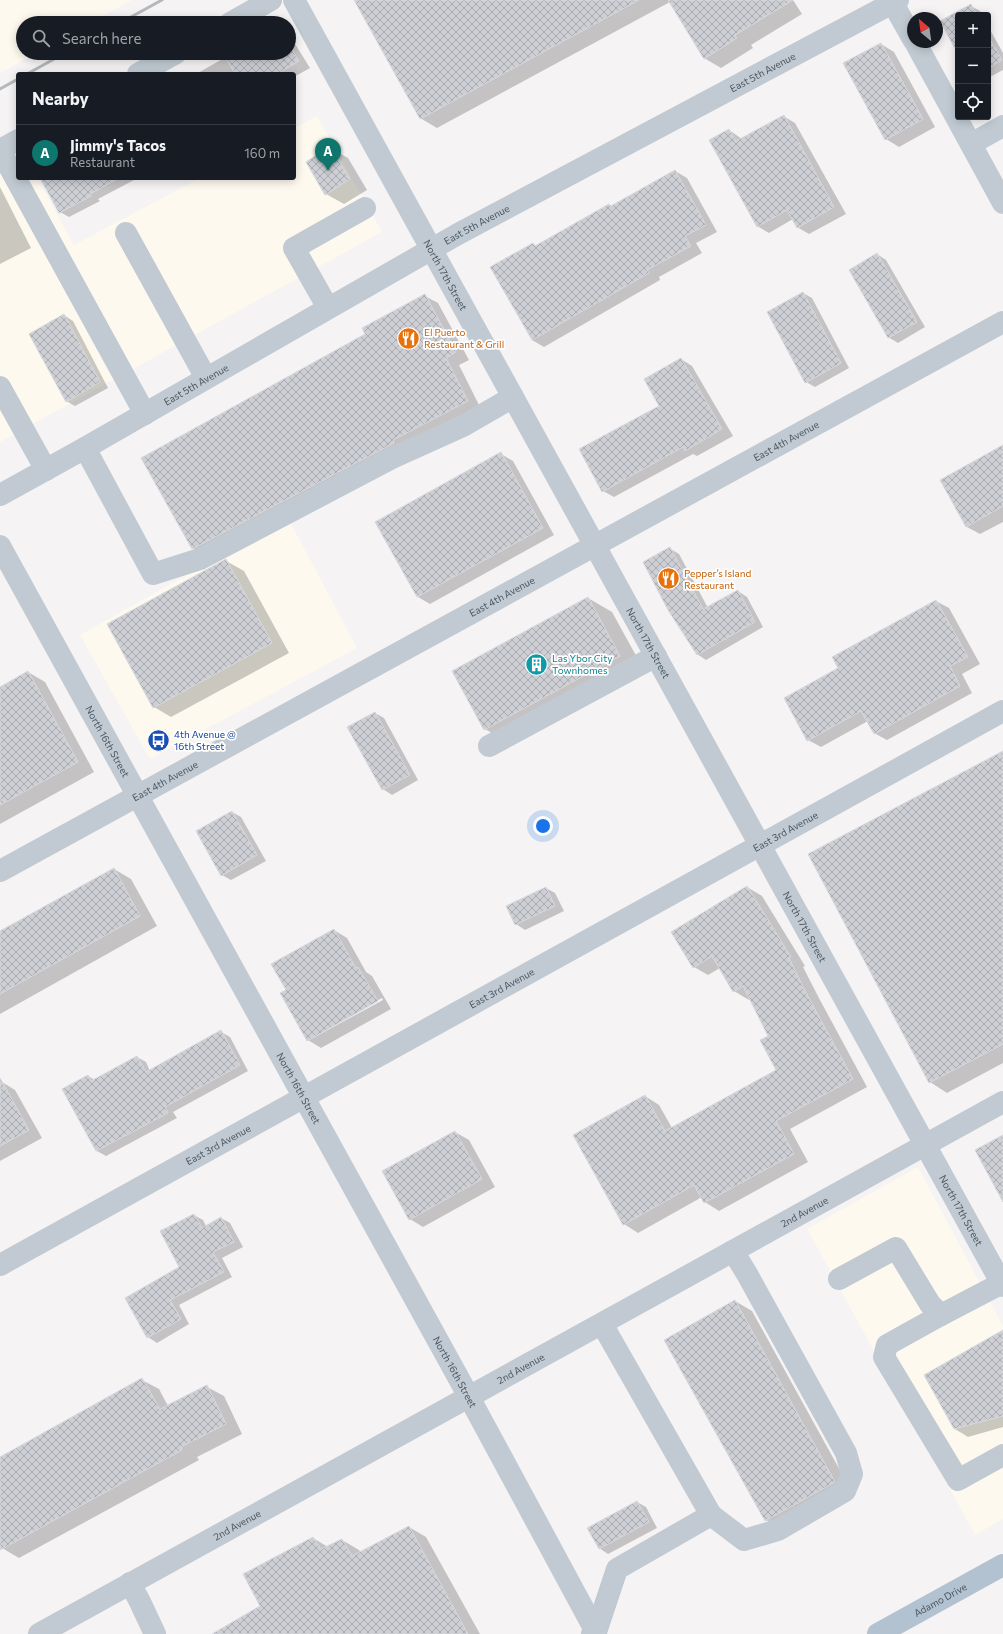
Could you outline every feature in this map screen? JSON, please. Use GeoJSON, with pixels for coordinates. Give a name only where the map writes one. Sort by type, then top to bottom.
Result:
{"type":"FeatureCollection","features":[{"type":"Feature","properties":{"kind":"main road","name":"Adamo Drive"},"geometry":{"type":"LineString","coordinates":[[878,1634],[1003,1565]]}},
{"type":"Feature","properties":{"kind":"street"},"geometry":{"type":"LineString","coordinates":[[242,16],[271,0]]}},
{"type":"Feature","properties":{"kind":"street","name":"North 17th Street"},"geometry":{"type":"LineString","coordinates":[[294,0],[1002,1285]]}},
{"type":"Feature","properties":{"kind":"street"},"geometry":{"type":"LineString","coordinates":[[894,1],[907,27]]}},
{"type":"Feature","properties":{"kind":"street","name":"East 5th Avenue"},"geometry":{"type":"LineString","coordinates":[[0,495],[145,414],[431,248],[894,1]]}},
{"type":"Feature","properties":{"kind":"street"},"geometry":{"type":"LineString","coordinates":[[917,48],[1003,203]]}},
{"type":"Feature","properties":{"kind":"street"},"geometry":{"type":"LineString","coordinates":[[142,72],[163,60]]}},
{"type":"Feature","properties":{"kind":"street"},"geometry":{"type":"LineString","coordinates":[[971,144],[1003,126]]}},
{"type":"Feature","properties":{"kind":"street"},"geometry":{"type":"LineString","coordinates":[[16,141],[0,150],[16,179]]}},
{"type":"Feature","properties":{"kind":"street"},"geometry":{"type":"LineString","coordinates":[[16,180],[145,414]]}},
{"type":"Feature","properties":{"kind":"street"},"geometry":{"type":"LineString","coordinates":[[328,308],[294,248],[365,208]]}},
{"type":"Feature","properties":{"kind":"street"},"geometry":{"type":"LineString","coordinates":[[126,233],[206,378]]}},
{"type":"Feature","properties":{"kind":"street","name":"East 4th Avenue"},"geometry":{"type":"LineString","coordinates":[[0,871],[1003,322]]}},
{"type":"Feature","properties":{"kind":"street"},"geometry":{"type":"LineString","coordinates":[[0,387],[46,470]]}},
{"type":"Feature","properties":{"kind":"street"},"geometry":{"type":"LineString","coordinates":[[85,448],[153,574],[207,556],[392,458],[463,426],[513,397]]}},
{"type":"Feature","properties":{"kind":"street","name":"North 16th Street"},"geometry":{"type":"LineString","coordinates":[[0,546],[469,1397],[594,1633]]}},
{"type":"Feature","properties":{"kind":"street"},"geometry":{"type":"LineString","coordinates":[[489,746],[656,656]]}},
{"type":"Feature","properties":{"kind":"street","name":"East 3rd Avenue"},"geometry":{"type":"LineString","coordinates":[[0,1264],[1003,711]]}},
{"type":"Feature","properties":{"kind":"street","name":"2nd Avenue"},"geometry":{"type":"LineString","coordinates":[[39,1634],[1003,1102]]}},
{"type":"Feature","properties":{"kind":"street"},"geometry":{"type":"LineString","coordinates":[[838,1279],[896,1248],[930,1304],[941,1315]]}},
{"type":"Feature","properties":{"kind":"street"},"geometry":{"type":"LineString","coordinates":[[602,1324],[711,1515],[744,1540],[778,1530],[845,1491],[852,1474],[846,1453],[733,1251]]}},
{"type":"Feature","properties":{"kind":"street"},"geometry":{"type":"LineString","coordinates":[[1002,1285],[941,1315],[887,1345],[884,1357],[958,1480],[1003,1455]]}},
{"type":"Feature","properties":{"kind":"street"},"geometry":{"type":"LineString","coordinates":[[594,1633],[617,1569],[711,1515]]}},
{"type":"Feature","properties":{"kind":"street"},"geometry":{"type":"LineString","coordinates":[[130,1583],[155,1634]]}},
{"type":"Feature","properties":{"kind":"shaded area"},"geometry":{"type":"Polygon","coordinates":[[[0,0],[132,0],[103,16],[16,16],[16,60],[23,60],[0,73],[0,0]]]}},
{"type":"Feature","properties":{"kind":"shaded area"},"geometry":{"type":"Polygon","coordinates":[[[317,116],[382,232],[0,442],[0,163],[16,154],[16,180],[38,180],[74,245],[196,180],[296,180],[296,127],[317,116]]]}},
{"type":"Feature","properties":{"kind":"shaded area"},"geometry":{"type":"Polygon","coordinates":[[[288,518],[357,648],[150,759],[80,635],[288,518]]]}},
{"type":"Feature","properties":{"kind":"shaded area"},"geometry":{"type":"Polygon","coordinates":[[[918,1167],[1003,1326],[1003,1519],[975,1535],[807,1229],[918,1167]]]}},
{"type":"Feature","properties":{"kind":"building"},"geometry":{"type":"Polygon","coordinates":[[[354,0],[639,0],[420,119],[354,0]]]}},
{"type":"Feature","properties":{"kind":"building"},"geometry":{"type":"Polygon","coordinates":[[[668,0],[793,0],[735,35],[737,38],[704,59],[668,0]]]}},
{"type":"Feature","properties":{"kind":"building"},"geometry":{"type":"Polygon","coordinates":[[[971,4],[975,12],[956,12],[971,4]]]}},
{"type":"Feature","properties":{"kind":"building"},"geometry":{"type":"Polygon","coordinates":[[[955,13],[955,48],[943,26],[943,19],[955,13]]]}},
{"type":"Feature","properties":{"kind":"building"},"geometry":{"type":"Polygon","coordinates":[[[991,41],[1002,60],[991,66],[991,41]]]}},
{"type":"Feature","properties":{"kind":"building"},"geometry":{"type":"Polygon","coordinates":[[[881,43],[923,119],[885,140],[843,63],[881,43]]]}},
{"type":"Feature","properties":{"kind":"building"},"geometry":{"type":"Polygon","coordinates":[[[296,56],[299,61],[280,72],[234,72],[227,60],[296,60],[296,56]]]}},
{"type":"Feature","properties":{"kind":"building"},"geometry":{"type":"Polygon","coordinates":[[[784,115],[834,207],[797,228],[787,210],[757,227],[709,140],[729,129],[736,141],[784,115]]]}},
{"type":"Feature","properties":{"kind":"building"},"geometry":{"type":"Polygon","coordinates":[[[330,146],[350,179],[325,195],[306,162],[330,146]]]}},
{"type":"Feature","properties":{"kind":"building"},"geometry":{"type":"Polygon","coordinates":[[[675,170],[706,225],[685,236],[691,246],[647,270],[649,273],[532,340],[490,267],[533,243],[535,246],[609,204],[611,206],[675,170]]]}},
{"type":"Feature","properties":{"kind":"building"},"geometry":{"type":"Polygon","coordinates":[[[41,180],[115,180],[90,194],[91,196],[59,213],[41,180]]]}},
{"type":"Feature","properties":{"kind":"building"},"geometry":{"type":"Polygon","coordinates":[[[877,253],[917,322],[888,338],[849,270],[877,253]]]}},
{"type":"Feature","properties":{"kind":"building"},"geometry":{"type":"Polygon","coordinates":[[[803,292],[841,363],[805,383],[767,312],[803,292]]]}},
{"type":"Feature","properties":{"kind":"building"},"geometry":{"type":"Polygon","coordinates":[[[425,294],[456,352],[446,358],[468,401],[393,440],[394,443],[192,549],[141,458],[365,334],[362,328],[425,294]]]}},
{"type":"Feature","properties":{"kind":"building"},"geometry":{"type":"Polygon","coordinates":[[[64,314],[100,382],[66,402],[29,334],[64,314]]]}},
{"type":"Feature","properties":{"kind":"building"},"geometry":{"type":"Polygon","coordinates":[[[681,358],[722,429],[685,451],[683,447],[602,492],[579,449],[659,406],[644,379],[681,358]]]}},
{"type":"Feature","properties":{"kind":"building"},"geometry":{"type":"Polygon","coordinates":[[[1003,445],[1003,506],[966,527],[940,480],[1003,445]]]}},
{"type":"Feature","properties":{"kind":"building"},"geometry":{"type":"Polygon","coordinates":[[[501,452],[543,528],[417,597],[375,522],[501,452]]]}},
{"type":"Feature","properties":{"kind":"building"},"geometry":{"type":"Polygon","coordinates":[[[670,547],[703,609],[738,590],[755,622],[697,655],[668,610],[643,562],[670,547]]]}},
{"type":"Feature","properties":{"kind":"building"},"geometry":{"type":"Polygon","coordinates":[[[226,559],[272,643],[153,708],[107,624],[226,559]]]}},
{"type":"Feature","properties":{"kind":"building","name":"Las Ybor City Townhomes"},"geometry":{"type":"Polygon","coordinates":[[[588,597],[620,656],[484,730],[452,671],[588,597]]]}},
{"type":"Feature","properties":{"kind":"building"},"geometry":{"type":"Polygon","coordinates":[[[936,600],[968,657],[950,666],[960,686],[874,734],[861,711],[807,741],[784,698],[838,668],[832,657],[936,600]]]}},
{"type":"Feature","properties":{"kind":"building"},"geometry":{"type":"Polygon","coordinates":[[[28,671],[78,762],[0,805],[0,687],[28,671]]]}},
{"type":"Feature","properties":{"kind":"building"},"geometry":{"type":"Polygon","coordinates":[[[375,712],[410,775],[382,790],[347,727],[375,712]]]}},
{"type":"Feature","properties":{"kind":"building"},"geometry":{"type":"Polygon","coordinates":[[[1003,751],[1003,1044],[929,1083],[808,854],[1003,751]]]}},
{"type":"Feature","properties":{"kind":"building"},"geometry":{"type":"Polygon","coordinates":[[[232,811],[257,855],[221,876],[196,831],[232,811]]]}},
{"type":"Feature","properties":{"kind":"building"},"geometry":{"type":"Polygon","coordinates":[[[114,868],[140,916],[0,994],[0,931],[114,868]]]}},
{"type":"Feature","properties":{"kind":"building"},"geometry":{"type":"Polygon","coordinates":[[[747,886],[791,957],[789,958],[805,991],[853,1079],[776,1121],[794,1154],[704,1203],[694,1185],[623,1225],[573,1135],[645,1095],[665,1131],[776,1070],[760,1040],[768,1036],[743,986],[733,992],[712,956],[693,968],[671,932],[747,886]]]}},
{"type":"Feature","properties":{"kind":"building"},"geometry":{"type":"Polygon","coordinates":[[[546,887],[555,906],[515,925],[506,906],[546,887]]]}},
{"type":"Feature","properties":{"kind":"building"},"geometry":{"type":"Polygon","coordinates":[[[334,929],[356,968],[358,967],[378,1001],[307,1041],[280,993],[286,990],[271,964],[334,929]]]}},
{"type":"Feature","properties":{"kind":"building"},"geometry":{"type":"Polygon","coordinates":[[[221,1030],[240,1065],[165,1107],[168,1113],[96,1151],[62,1089],[88,1075],[91,1081],[137,1056],[146,1072],[221,1030]]]}},
{"type":"Feature","properties":{"kind":"building"},"geometry":{"type":"Polygon","coordinates":[[[0,1078],[29,1130],[0,1146],[0,1078]]]}},
{"type":"Feature","properties":{"kind":"building"},"geometry":{"type":"Polygon","coordinates":[[[455,1131],[482,1179],[409,1220],[382,1171],[455,1131]]]}},
{"type":"Feature","properties":{"kind":"building"},"geometry":{"type":"Polygon","coordinates":[[[1003,1135],[1003,1202],[975,1150],[1003,1135]]]}},
{"type":"Feature","properties":{"kind":"building"},"geometry":{"type":"Polygon","coordinates":[[[194,1214],[202,1228],[221,1217],[234,1242],[213,1252],[224,1272],[170,1300],[181,1319],[147,1338],[125,1298],[179,1267],[160,1231],[194,1214]]]}},
{"type":"Feature","properties":{"kind":"building"},"geometry":{"type":"Polygon","coordinates":[[[735,1300],[835,1482],[765,1521],[664,1340],[735,1300]]]}},
{"type":"Feature","properties":{"kind":"building"},"geometry":{"type":"Polygon","coordinates":[[[1003,1330],[1003,1416],[954,1429],[924,1375],[1003,1330]]]}},
{"type":"Feature","properties":{"kind":"building"},"geometry":{"type":"Polygon","coordinates":[[[142,1378],[160,1409],[207,1385],[226,1424],[181,1447],[182,1450],[0,1550],[0,1457],[142,1378]]]}},
{"type":"Feature","properties":{"kind":"building"},"geometry":{"type":"Polygon","coordinates":[[[637,1501],[649,1522],[599,1549],[587,1528],[637,1501]]]}},
{"type":"Feature","properties":{"kind":"building"},"geometry":{"type":"Polygon","coordinates":[[[409,1526],[468,1634],[212,1634],[260,1606],[243,1574],[313,1537],[321,1549],[342,1539],[352,1556],[409,1526]]]}},
{"type":"Feature","properties":{"kind":"railway"},"geometry":{"type":"LineString","coordinates":[[133,16],[162,0]]}},
{"type":"Feature","properties":{"kind":"railway"},"geometry":{"type":"LineString","coordinates":[[31,72],[52,60]]}},
{"type":"Feature","properties":{"kind":"railway"},"geometry":{"type":"LineString","coordinates":[[0,89],[16,80]]}},
{"type":"Feature","properties":{"kind":"place","name":"Jimmy's Tacos"},"geometry":{"type":"Point","coordinates":[328,171]}},
{"type":"Feature","properties":{"kind":"place","name":"El Puerto Restaurant & Grill"},"geometry":{"type":"Point","coordinates":[408,338]}},
{"type":"Feature","properties":{"kind":"place","name":"Pepper’s Island Restaurant"},"geometry":{"type":"Point","coordinates":[669,579]}},
{"type":"Feature","properties":{"kind":"place","name":"Las Ybor City Townhomes"},"geometry":{"type":"Point","coordinates":[536,664]}},
{"type":"Feature","properties":{"kind":"place","name":"4th Avenue @ 16th Street"},"geometry":{"type":"Point","coordinates":[158,740]}}]}
